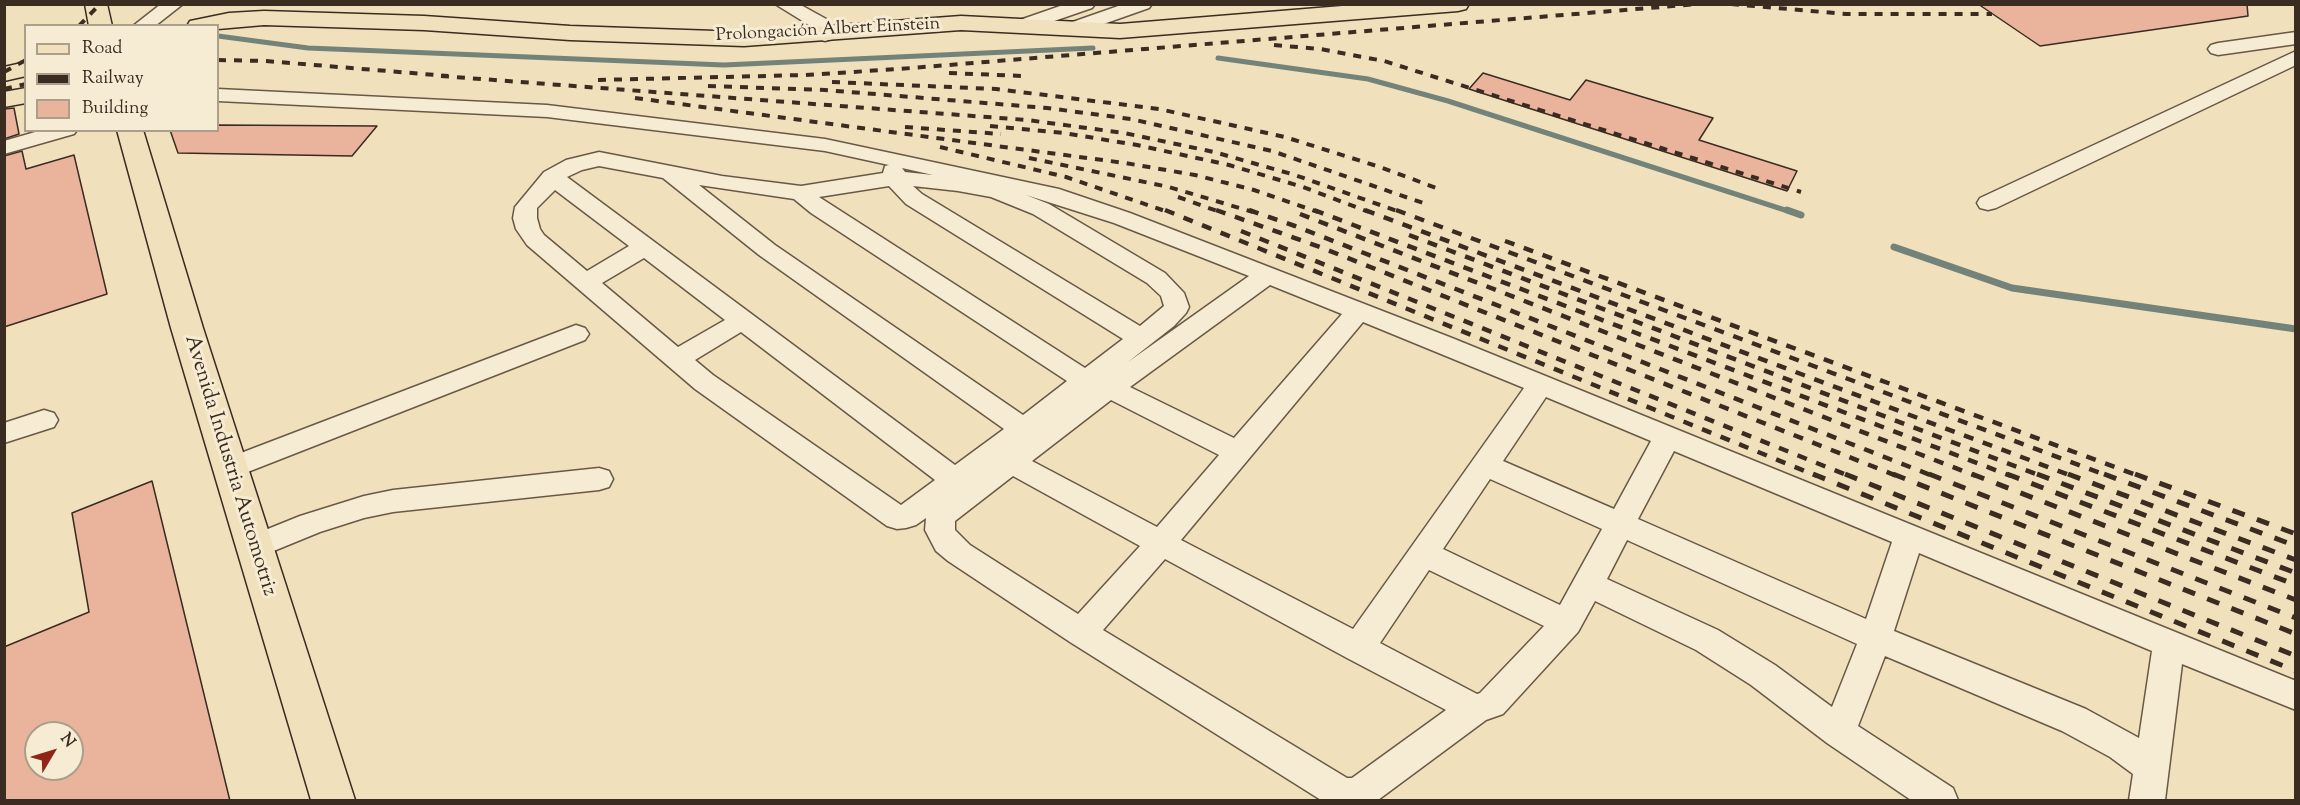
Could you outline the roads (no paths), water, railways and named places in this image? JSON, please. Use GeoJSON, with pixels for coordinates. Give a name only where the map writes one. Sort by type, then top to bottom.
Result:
{"type":"FeatureCollection","features":[{"type":"Feature","properties":{"kind":"main road"},"geometry":{"type":"LineString","coordinates":[[96,4],[101,24]]}},
{"type":"Feature","properties":{"kind":"main road","name":"Prolongación Albert Einstein"},"geometry":{"type":"LineString","coordinates":[[208,24],[264,18],[424,23],[654,37],[744,39],[825,35],[961,23],[1120,31],[1458,4]]}},
{"type":"Feature","properties":{"kind":"main road"},"geometry":{"type":"LineString","coordinates":[[4,74],[24,69]]}},
{"type":"Feature","properties":{"kind":"main road"},"geometry":{"type":"LineString","coordinates":[[4,100],[24,95]]}},
{"type":"Feature","properties":{"kind":"main road","name":"Avenida Industria Automotriz"},"geometry":{"type":"LineString","coordinates":[[131,132],[187,328],[333,801]]}},
{"type":"Feature","properties":{"kind":"street"},"geometry":{"type":"LineString","coordinates":[[145,24],[174,4]]}},
{"type":"Feature","properties":{"kind":"street"},"geometry":{"type":"LineString","coordinates":[[1021,26],[1086,4]]}},
{"type":"Feature","properties":{"kind":"street"},"geometry":{"type":"LineString","coordinates":[[1071,29],[1143,4]]}},
{"type":"Feature","properties":{"kind":"street"},"geometry":{"type":"LineString","coordinates":[[790,5],[821,24],[826,30],[825,35]]}},
{"type":"Feature","properties":{"kind":"street"},"geometry":{"type":"LineString","coordinates":[[2218,49],[2295,38]]}},
{"type":"Feature","properties":{"kind":"street"},"geometry":{"type":"LineString","coordinates":[[1988,203],[2295,57]]}},
{"type":"Feature","properties":{"kind":"street"},"geometry":{"type":"LineString","coordinates":[[219,95],[547,111],[825,145],[892,168],[1017,198],[1041,209],[1156,278],[1172,292],[1177,307],[1172,315],[1141,338],[1098,384],[1011,462],[941,516],[940,530],[947,543],[959,553],[1080,633],[1340,793],[1350,795],[1361,792],[1475,709],[1486,707],[1497,699],[1567,623],[1668,436]]}},
{"type":"Feature","properties":{"kind":"street"},"geometry":{"type":"LineString","coordinates":[[4,148],[60,132]]}},
{"type":"Feature","properties":{"kind":"street"},"geometry":{"type":"LineString","coordinates":[[1267,275],[1098,384],[1023,429],[906,517],[892,517],[704,382],[535,240],[528,229],[525,218],[526,207],[552,177],[574,165],[599,159],[723,183],[801,193],[892,168],[1026,187],[1074,201],[1267,275],[1359,311],[1541,384],[2295,696]]}},
{"type":"Feature","properties":{"kind":"street"},"geometry":{"type":"LineString","coordinates":[[892,168],[905,192],[914,199],[1141,338]]}},
{"type":"Feature","properties":{"kind":"street"},"geometry":{"type":"LineString","coordinates":[[669,173],[767,250],[1023,429]]}},
{"type":"Feature","properties":{"kind":"street"},"geometry":{"type":"LineString","coordinates":[[552,177],[954,479]]}},
{"type":"Feature","properties":{"kind":"street"},"geometry":{"type":"LineString","coordinates":[[801,193],[819,208],[1098,384],[1238,452]]}},
{"type":"Feature","properties":{"kind":"street"},"geometry":{"type":"LineString","coordinates":[[587,282],[644,247]]}},
{"type":"Feature","properties":{"kind":"street"},"geometry":{"type":"LineString","coordinates":[[1080,633],[1161,543],[1359,311]]}},
{"type":"Feature","properties":{"kind":"street"},"geometry":{"type":"LineString","coordinates":[[677,359],[742,320]]}},
{"type":"Feature","properties":{"kind":"street"},"geometry":{"type":"LineString","coordinates":[[230,468],[576,334]]}},
{"type":"Feature","properties":{"kind":"street"},"geometry":{"type":"LineString","coordinates":[[1358,648],[1541,384]]}},
{"type":"Feature","properties":{"kind":"street"},"geometry":{"type":"LineString","coordinates":[[4,433],[44,420]]}},
{"type":"Feature","properties":{"kind":"street"},"geometry":{"type":"LineString","coordinates":[[1011,462],[1475,709]]}},
{"type":"Feature","properties":{"kind":"street"},"geometry":{"type":"LineString","coordinates":[[1486,465],[1876,638],[2074,720],[2122,746],[2152,767]]}},
{"type":"Feature","properties":{"kind":"street"},"geometry":{"type":"LineString","coordinates":[[254,547],[310,524],[364,507],[393,501],[599,479]]}},
{"type":"Feature","properties":{"kind":"street"},"geometry":{"type":"LineString","coordinates":[[1839,732],[1876,638],[1909,536]]}},
{"type":"Feature","properties":{"kind":"street"},"geometry":{"type":"LineString","coordinates":[[1425,554],[1567,623]]}},
{"type":"Feature","properties":{"kind":"street"},"geometry":{"type":"LineString","coordinates":[[1588,584],[1707,640],[1763,675],[1839,732],[1940,801]]}},
{"type":"Feature","properties":{"kind":"street"},"geometry":{"type":"LineString","coordinates":[[2147,801],[2169,643]]}},
{"type":"Feature","properties":{"kind":"waterway"},"geometry":{"type":"LineString","coordinates":[[219,36],[308,48],[724,65],[1093,48]]}},
{"type":"Feature","properties":{"kind":"waterway"},"geometry":{"type":"LineString","coordinates":[[1218,58],[1368,79],[1448,101],[1791,212]]}},
{"type":"Feature","properties":{"kind":"waterway"},"geometry":{"type":"LineString","coordinates":[[1787,210],[1801,215]]}},
{"type":"Feature","properties":{"kind":"waterway"},"geometry":{"type":"LineString","coordinates":[[1894,247],[2012,288],[2296,329]]}},
{"type":"Feature","properties":{"kind":"railway"},"geometry":{"type":"LineString","coordinates":[[81,24],[100,4]]}},
{"type":"Feature","properties":{"kind":"railway"},"geometry":{"type":"LineString","coordinates":[[598,80],[805,75],[899,69],[1698,4]]}},
{"type":"Feature","properties":{"kind":"railway"},"geometry":{"type":"LineString","coordinates":[[1731,4],[1846,14],[1992,14]]}},
{"type":"Feature","properties":{"kind":"railway"},"geometry":{"type":"LineString","coordinates":[[1274,45],[1320,49],[1384,61],[1801,192]]}},
{"type":"Feature","properties":{"kind":"railway"},"geometry":{"type":"LineString","coordinates":[[219,60],[266,61],[448,76]]}},
{"type":"Feature","properties":{"kind":"railway"},"geometry":{"type":"LineString","coordinates":[[4,72],[24,61]]}},
{"type":"Feature","properties":{"kind":"railway"},"geometry":{"type":"LineString","coordinates":[[949,73],[1023,76]]}},
{"type":"Feature","properties":{"kind":"railway"},"geometry":{"type":"LineString","coordinates":[[441,76],[1027,120],[1124,133],[1214,152],[1295,175],[1400,212]]}},
{"type":"Feature","properties":{"kind":"railway"},"geometry":{"type":"LineString","coordinates":[[832,82],[996,89],[1159,109],[1285,137],[1380,167],[1439,189]]}},
{"type":"Feature","properties":{"kind":"railway"},"geometry":{"type":"LineString","coordinates":[[4,89],[24,84]]}},
{"type":"Feature","properties":{"kind":"railway"},"geometry":{"type":"LineString","coordinates":[[708,86],[825,90],[1047,108],[1131,119],[1272,151],[1426,204]]}},
{"type":"Feature","properties":{"kind":"railway"},"geometry":{"type":"LineString","coordinates":[[635,98],[1125,163],[1195,175],[1254,190],[1318,212]]}},
{"type":"Feature","properties":{"kind":"railway"},"geometry":{"type":"LineString","coordinates":[[990,126],[1064,133],[1137,145],[1229,165],[1303,187],[1369,212]]}},
{"type":"Feature","properties":{"kind":"railway"},"geometry":{"type":"LineString","coordinates":[[905,127],[1001,134]]}},
{"type":"Feature","properties":{"kind":"railway"},"geometry":{"type":"LineString","coordinates":[[940,147],[1066,177],[1168,212]]}},
{"type":"Feature","properties":{"kind":"railway"},"geometry":{"type":"LineString","coordinates":[[1029,158],[1169,187],[1253,212]]}},
{"type":"Feature","properties":{"kind":"railway"},"geometry":{"type":"LineString","coordinates":[[1178,197],[1220,212]]}},
{"type":"Feature","properties":{"kind":"railway"},"geometry":{"type":"LineString","coordinates":[[1165,210],[1817,476]]}},
{"type":"Feature","properties":{"kind":"railway"},"geometry":{"type":"LineString","coordinates":[[1216,210],[1320,247],[1897,476]]}},
{"type":"Feature","properties":{"kind":"railway"},"geometry":{"type":"LineString","coordinates":[[1249,210],[1933,476]]}},
{"type":"Feature","properties":{"kind":"railway"},"geometry":{"type":"LineString","coordinates":[[1314,210],[2011,476]]}},
{"type":"Feature","properties":{"kind":"railway"},"geometry":{"type":"LineString","coordinates":[[1365,210],[2072,476]]}},
{"type":"Feature","properties":{"kind":"railway"},"geometry":{"type":"LineString","coordinates":[[1396,210],[2108,476]]}},
{"type":"Feature","properties":{"kind":"railway"},"geometry":{"type":"LineString","coordinates":[[1300,214],[1976,476]]}},
{"type":"Feature","properties":{"kind":"railway"},"geometry":{"type":"LineString","coordinates":[[1241,231],[1849,476]]}},
{"type":"Feature","properties":{"kind":"railway"},"geometry":{"type":"LineString","coordinates":[[1409,235],[2041,476]]}},
{"type":"Feature","properties":{"kind":"railway"},"geometry":{"type":"LineString","coordinates":[[1505,241],[2139,476]]}},
{"type":"Feature","properties":{"kind":"railway"},"geometry":{"type":"LineString","coordinates":[[1813,474],[2296,671]]}},
{"type":"Feature","properties":{"kind":"railway"},"geometry":{"type":"LineString","coordinates":[[1845,474],[2296,656]]}},
{"type":"Feature","properties":{"kind":"railway"},"geometry":{"type":"LineString","coordinates":[[1893,474],[2296,634]]}},
{"type":"Feature","properties":{"kind":"railway"},"geometry":{"type":"LineString","coordinates":[[1929,474],[2296,618]]}},
{"type":"Feature","properties":{"kind":"railway"},"geometry":{"type":"LineString","coordinates":[[1972,474],[2296,600]]}},
{"type":"Feature","properties":{"kind":"railway"},"geometry":{"type":"LineString","coordinates":[[2007,474],[2296,585]]}},
{"type":"Feature","properties":{"kind":"railway"},"geometry":{"type":"LineString","coordinates":[[2037,474],[2296,573]]}},
{"type":"Feature","properties":{"kind":"railway"},"geometry":{"type":"LineString","coordinates":[[2068,474],[2296,560]]}},
{"type":"Feature","properties":{"kind":"railway"},"geometry":{"type":"LineString","coordinates":[[2104,474],[2296,546]]}},
{"type":"Feature","properties":{"kind":"railway"},"geometry":{"type":"LineString","coordinates":[[2135,474],[2296,534]]}}]}
